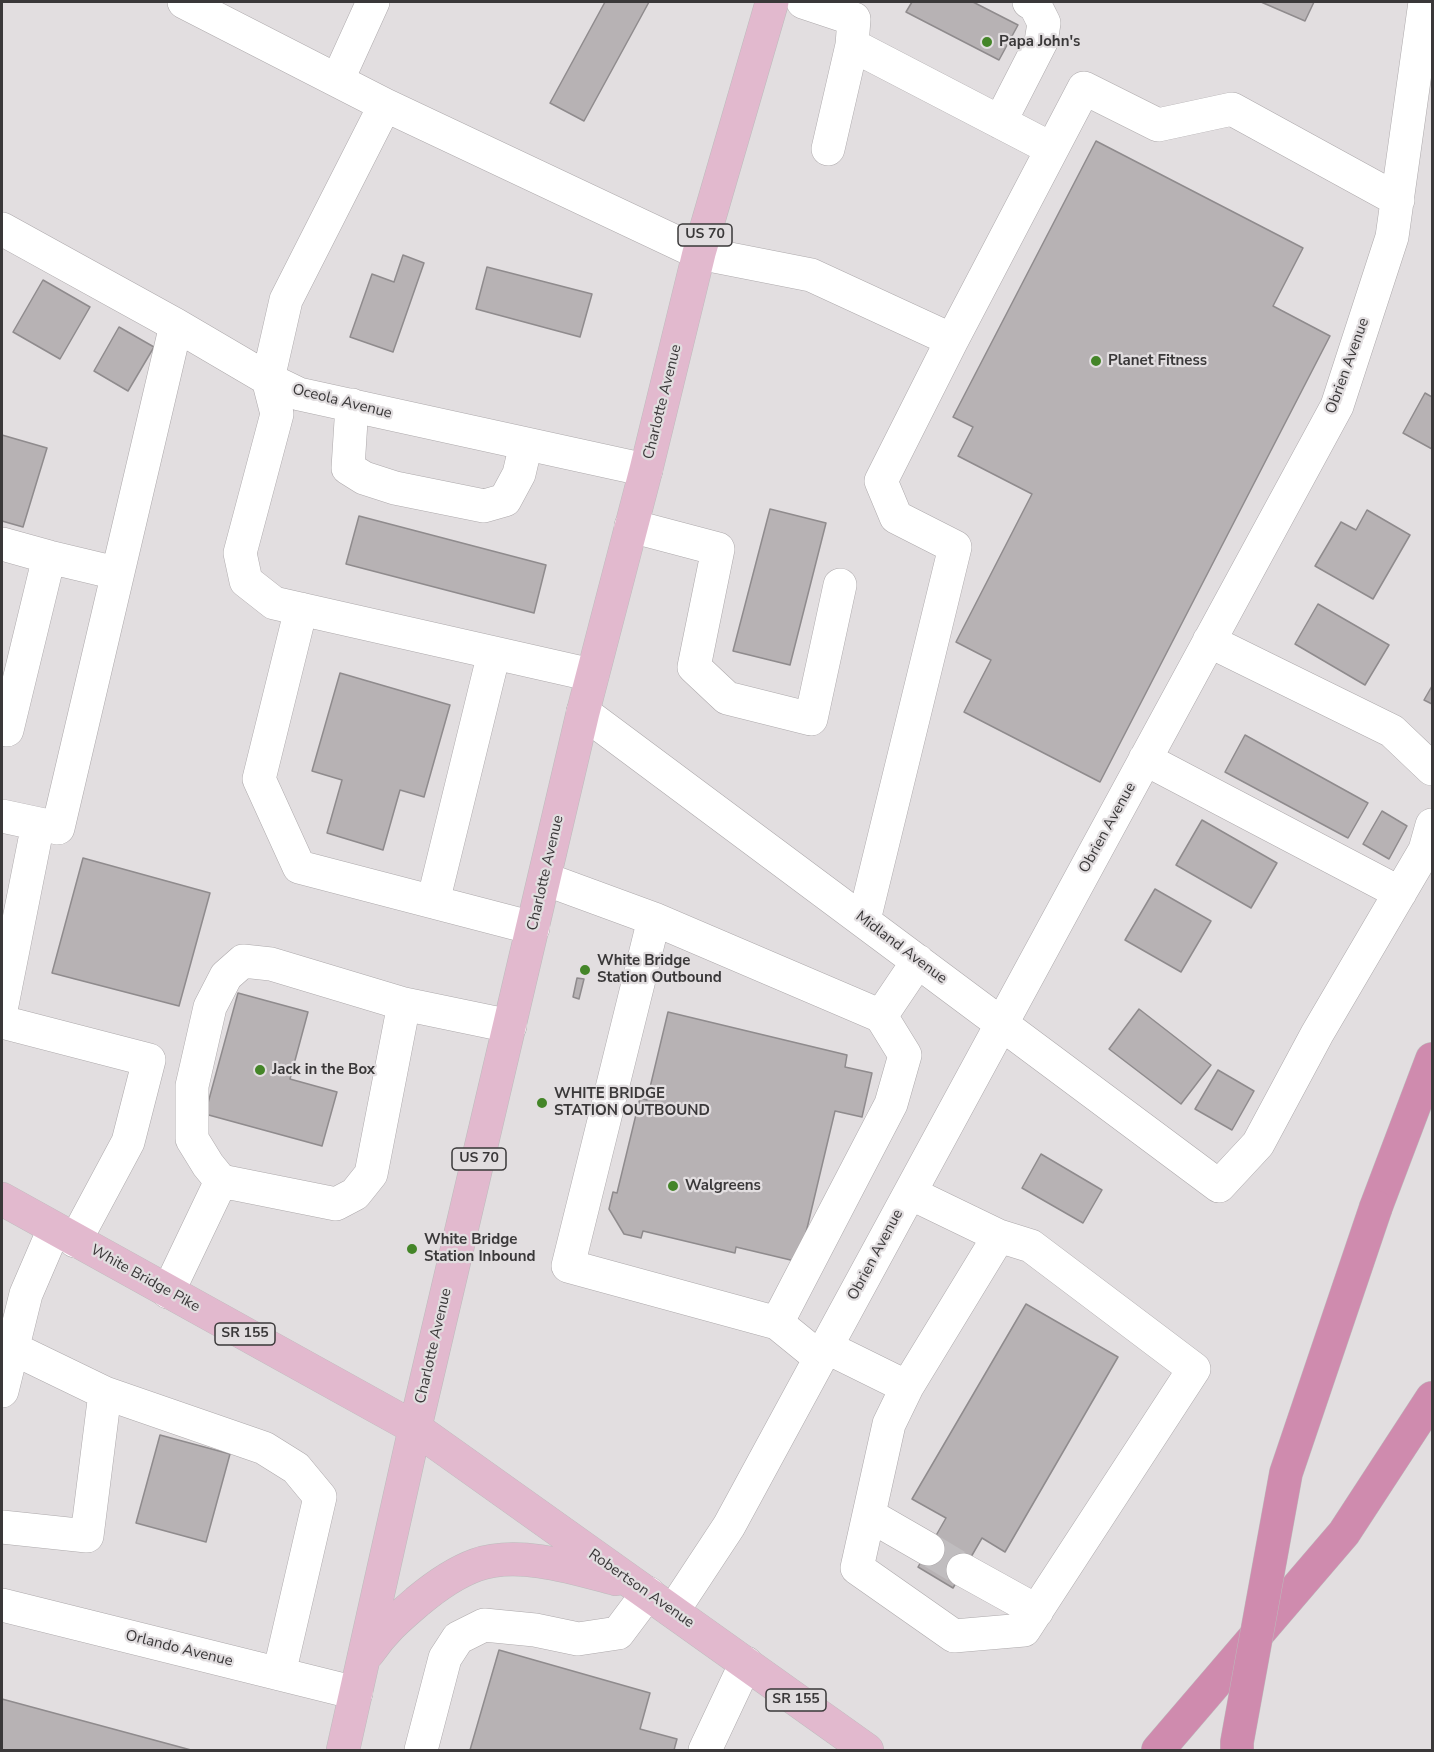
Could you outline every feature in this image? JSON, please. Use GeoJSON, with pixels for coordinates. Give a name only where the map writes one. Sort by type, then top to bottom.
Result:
{"type":"FeatureCollection","features":[{"type":"Feature","properties":{"kind":"highway"},"geometry":{"type":"LineString","coordinates":[[1237,1750],[1286,1473],[1376,1207],[1432,1059]]}},
{"type":"Feature","properties":{"kind":"highway"},"geometry":{"type":"LineString","coordinates":[[1158,1750],[1344,1533],[1432,1398]]}},
{"type":"Feature","properties":{"kind":"main road","name":"Charlotte Avenue"},"geometry":{"type":"LineString","coordinates":[[343,1750],[415,1428],[592,675],[632,526],[699,253],[772,2]]}},
{"type":"Feature","properties":{"kind":"main road","name":"White Bridge Pike"},"geometry":{"type":"LineString","coordinates":[[2,1198],[415,1428]]}},
{"type":"Feature","properties":{"kind":"main road","name":"Robertson Avenue"},"geometry":{"type":"LineString","coordinates":[[415,1428],[746,1663],[854,1746]]}},
{"type":"Feature","properties":{"kind":"main road"},"geometry":{"type":"LineString","coordinates":[[364,1659],[385,1629],[440,1582],[478,1564],[505,1560],[536,1561],[572,1568],[652,1596]]}},
{"type":"Feature","properties":{"kind":"street"},"geometry":{"type":"LineString","coordinates":[[183,2],[338,79],[385,105],[699,253],[811,275],[952,340]]}},
{"type":"Feature","properties":{"kind":"street"},"geometry":{"type":"LineString","coordinates":[[338,79],[373,2]]}},
{"type":"Feature","properties":{"kind":"street"},"geometry":{"type":"LineString","coordinates":[[803,2],[856,22],[1000,122],[1052,149]]}},
{"type":"Feature","properties":{"kind":"street"},"geometry":{"type":"LineString","coordinates":[[1000,122],[1041,42],[1044,23],[1035,5],[1029,2]]}},
{"type":"Feature","properties":{"kind":"street","name":"Obrien Avenue"},"geometry":{"type":"LineString","coordinates":[[421,1750],[445,1658],[458,1638],[484,1625],[535,1630],[578,1639],[618,1633],[652,1596],[729,1526],[1337,406],[1392,237],[1425,2]]}},
{"type":"Feature","properties":{"kind":"street"},"geometry":{"type":"LineString","coordinates":[[828,149],[856,22]]}},
{"type":"Feature","properties":{"kind":"street"},"geometry":{"type":"LineString","coordinates":[[864,920],[955,547],[896,517],[881,481],[1084,88],[1158,125],[1232,110],[1398,200]]}},
{"type":"Feature","properties":{"kind":"street"},"geometry":{"type":"LineString","coordinates":[[385,105],[286,300],[268,379],[277,414],[240,554],[246,580],[274,603],[592,675]]}},
{"type":"Feature","properties":{"kind":"street","name":"Oceola Avenue"},"geometry":{"type":"LineString","coordinates":[[2,229],[177,325],[268,379],[299,394],[646,470]]}},
{"type":"Feature","properties":{"kind":"street"},"geometry":{"type":"LineString","coordinates":[[2,816],[58,828],[116,573],[177,325]]}},
{"type":"Feature","properties":{"kind":"street"},"geometry":{"type":"LineString","coordinates":[[352,405],[348,468],[364,478],[395,488],[484,506],[505,500],[519,474],[526,444]]}},
{"type":"Feature","properties":{"kind":"street"},"geometry":{"type":"LineString","coordinates":[[632,526],[718,549],[694,667],[727,698],[812,719],[840,585]]}},
{"type":"Feature","properties":{"kind":"street"},"geometry":{"type":"LineString","coordinates":[[2,544],[116,573]]}},
{"type":"Feature","properties":{"kind":"street"},"geometry":{"type":"LineString","coordinates":[[2,729],[7,730],[15,640],[49,557]]}},
{"type":"Feature","properties":{"kind":"street"},"geometry":{"type":"LineString","coordinates":[[302,609],[259,779],[299,867],[533,928]]}},
{"type":"Feature","properties":{"kind":"street"},"geometry":{"type":"LineString","coordinates":[[1209,641],[1392,731],[1432,769]]}},
{"type":"Feature","properties":{"kind":"street"},"geometry":{"type":"LineString","coordinates":[[433,902],[494,653]]}},
{"type":"Feature","properties":{"kind":"street","name":"Midland Avenue"},"geometry":{"type":"LineString","coordinates":[[583,712],[1219,1186],[1258,1144],[1317,1034],[1400,893]]}},
{"type":"Feature","properties":{"kind":"street"},"geometry":{"type":"LineString","coordinates":[[1145,759],[1400,893],[1425,850],[1432,825]]}},
{"type":"Feature","properties":{"kind":"street"},"geometry":{"type":"LineString","coordinates":[[2,1005],[38,824]]}},
{"type":"Feature","properties":{"kind":"street"},"geometry":{"type":"LineString","coordinates":[[544,879],[654,919],[881,1016],[905,1056],[891,1104],[777,1323]]}},
{"type":"Feature","properties":{"kind":"street"},"geometry":{"type":"LineString","coordinates":[[654,919],[568,1266],[777,1323],[823,1353],[907,1387]]}},
{"type":"Feature","properties":{"kind":"street"},"geometry":{"type":"LineString","coordinates":[[404,1004],[371,1174],[355,1194],[336,1204],[221,1181],[192,1139],[192,1086],[210,1007],[226,976],[243,961],[270,964],[404,1004],[510,1026]]}},
{"type":"Feature","properties":{"kind":"street"},"geometry":{"type":"LineString","coordinates":[[881,1016],[918,961]]}},
{"type":"Feature","properties":{"kind":"street"},"geometry":{"type":"LineString","coordinates":[[2,1022],[149,1060],[128,1142],[26,1294],[2,1391]]}},
{"type":"Feature","properties":{"kind":"street"},"geometry":{"type":"LineString","coordinates":[[168,1292],[221,1181]]}},
{"type":"Feature","properties":{"kind":"street"},"geometry":{"type":"LineString","coordinates":[[910,1193],[999,1236],[1031,1246],[1194,1369],[1024,1630],[954,1636],[857,1568],[889,1424],[907,1387],[999,1236]]}},
{"type":"Feature","properties":{"kind":"street"},"geometry":{"type":"LineString","coordinates":[[12,1348],[105,1393],[264,1448],[296,1468],[320,1497],[279,1674]]}},
{"type":"Feature","properties":{"kind":"street"},"geometry":{"type":"LineString","coordinates":[[2,1527],[87,1536],[105,1393]]}},
{"type":"Feature","properties":{"kind":"street"},"geometry":{"type":"LineString","coordinates":[[869,1515],[928,1549]]}},
{"type":"Feature","properties":{"kind":"street"},"geometry":{"type":"LineString","coordinates":[[963,1570],[1037,1611]]}},
{"type":"Feature","properties":{"kind":"street","name":"Orlando Avenue"},"geometry":{"type":"LineString","coordinates":[[2,1605],[356,1693]]}},
{"type":"Feature","properties":{"kind":"street"},"geometry":{"type":"LineString","coordinates":[[705,1750],[746,1663]]}},
{"type":"Feature","properties":{"kind":"building"},"geometry":{"type":"Polygon","coordinates":[[[605,2],[649,2],[584,121],[550,103],[605,2]]]}},
{"type":"Feature","properties":{"kind":"building","name":"Papa John's"},"geometry":{"type":"Polygon","coordinates":[[[912,2],[973,2],[1018,25],[999,60],[906,12],[912,2]]]}},
{"type":"Feature","properties":{"kind":"building"},"geometry":{"type":"Polygon","coordinates":[[[1261,2],[1314,2],[1305,21],[1261,2]]]}},
{"type":"Feature","properties":{"kind":"building"},"geometry":{"type":"Polygon","coordinates":[[[1096,141],[1303,248],[1273,306],[1330,336],[1100,782],[964,712],[991,660],[956,642],[1032,494],[958,456],[973,427],[953,417],[1096,141]]]}},
{"type":"Feature","properties":{"kind":"building"},"geometry":{"type":"Polygon","coordinates":[[[403,255],[424,263],[393,352],[350,337],[372,274],[394,282],[403,255]]]}},
{"type":"Feature","properties":{"kind":"building"},"geometry":{"type":"Polygon","coordinates":[[[487,267],[592,294],[580,337],[476,309],[487,267]]]}},
{"type":"Feature","properties":{"kind":"building"},"geometry":{"type":"Polygon","coordinates":[[[43,280],[90,307],[60,359],[13,332],[43,280]]]}},
{"type":"Feature","properties":{"kind":"building"},"geometry":{"type":"Polygon","coordinates":[[[119,327],[154,347],[128,391],[94,371],[119,327]]]}},
{"type":"Feature","properties":{"kind":"building"},"geometry":{"type":"Polygon","coordinates":[[[1425,393],[1432,397],[1432,449],[1403,433],[1425,393]]]}},
{"type":"Feature","properties":{"kind":"building"},"geometry":{"type":"Polygon","coordinates":[[[2,435],[47,448],[23,527],[2,521],[2,435]]]}},
{"type":"Feature","properties":{"kind":"building"},"geometry":{"type":"Polygon","coordinates":[[[770,509],[826,523],[790,665],[733,651],[770,509]]]}},
{"type":"Feature","properties":{"kind":"building"},"geometry":{"type":"Polygon","coordinates":[[[1367,510],[1410,535],[1373,599],[1315,566],[1341,522],[1356,530],[1367,510]]]}},
{"type":"Feature","properties":{"kind":"building"},"geometry":{"type":"Polygon","coordinates":[[[359,516],[546,565],[534,613],[346,564],[359,516]]]}},
{"type":"Feature","properties":{"kind":"building"},"geometry":{"type":"Polygon","coordinates":[[[1318,604],[1389,645],[1365,685],[1295,644],[1318,604]]]}},
{"type":"Feature","properties":{"kind":"building"},"geometry":{"type":"Polygon","coordinates":[[[340,673],[450,705],[424,797],[400,790],[383,850],[327,833],[342,780],[312,771],[340,673]]]}},
{"type":"Feature","properties":{"kind":"building"},"geometry":{"type":"Polygon","coordinates":[[[1432,686],[1432,704],[1424,700],[1432,686]]]}},
{"type":"Feature","properties":{"kind":"building"},"geometry":{"type":"Polygon","coordinates":[[[1245,735],[1368,803],[1348,838],[1225,772],[1245,735]]]}},
{"type":"Feature","properties":{"kind":"building"},"geometry":{"type":"Polygon","coordinates":[[[1382,811],[1407,826],[1389,859],[1363,844],[1382,811]]]}},
{"type":"Feature","properties":{"kind":"building"},"geometry":{"type":"Polygon","coordinates":[[[1202,820],[1277,863],[1251,908],[1176,865],[1202,820]]]}},
{"type":"Feature","properties":{"kind":"building"},"geometry":{"type":"Polygon","coordinates":[[[83,858],[210,893],[179,1006],[52,973],[83,858]]]}},
{"type":"Feature","properties":{"kind":"building"},"geometry":{"type":"Polygon","coordinates":[[[1155,889],[1211,921],[1181,972],[1125,940],[1155,889]]]}},
{"type":"Feature","properties":{"kind":"building"},"geometry":{"type":"Polygon","coordinates":[[[577,978],[584,979],[579,999],[573,997],[577,978]]]}},
{"type":"Feature","properties":{"kind":"building"},"geometry":{"type":"Polygon","coordinates":[[[238,993],[308,1012],[290,1079],[337,1092],[322,1146],[205,1114],[238,993]]]}},
{"type":"Feature","properties":{"kind":"building"},"geometry":{"type":"Polygon","coordinates":[[[1139,1009],[1211,1065],[1181,1104],[1109,1049],[1139,1009]]]}},
{"type":"Feature","properties":{"kind":"building","name":"Walgreens"},"geometry":{"type":"Polygon","coordinates":[[[668,1012],[847,1055],[845,1067],[872,1073],[862,1117],[835,1111],[799,1262],[736,1247],[735,1253],[643,1231],[641,1238],[624,1234],[609,1209],[613,1192],[617,1193],[640,1098],[647,1100],[668,1012]]]}},
{"type":"Feature","properties":{"kind":"building"},"geometry":{"type":"Polygon","coordinates":[[[1218,1070],[1254,1091],[1232,1130],[1195,1109],[1218,1070]]]}},
{"type":"Feature","properties":{"kind":"building"},"geometry":{"type":"Polygon","coordinates":[[[1041,1154],[1102,1190],[1083,1223],[1022,1188],[1041,1154]]]}},
{"type":"Feature","properties":{"kind":"building"},"geometry":{"type":"Polygon","coordinates":[[[1026,1304],[1118,1357],[1005,1552],[982,1538],[953,1588],[918,1567],[946,1518],[912,1499],[1026,1304]]]}},
{"type":"Feature","properties":{"kind":"building"},"geometry":{"type":"Polygon","coordinates":[[[160,1435],[230,1454],[206,1542],[136,1523],[160,1435]]]}},
{"type":"Feature","properties":{"kind":"building"},"geometry":{"type":"Polygon","coordinates":[[[499,1650],[650,1693],[640,1729],[677,1739],[674,1750],[470,1750],[499,1650]]]}},
{"type":"Feature","properties":{"kind":"building"},"geometry":{"type":"Polygon","coordinates":[[[2,1699],[191,1750],[2,1750],[2,1699]]]}},
{"type":"Feature","properties":{"kind":"tunnel"},"geometry":{"type":"LineString","coordinates":[[928,1549],[963,1570]]}},
{"type":"Feature","properties":{"kind":"place","name":"Papa John's"},"geometry":{"type":"Point","coordinates":[987,42]}},
{"type":"Feature","properties":{"kind":"place","name":"Planet Fitness"},"geometry":{"type":"Point","coordinates":[1096,361]}},
{"type":"Feature","properties":{"kind":"place","name":"White Bridge Station Outbound"},"geometry":{"type":"Point","coordinates":[585,970]}},
{"type":"Feature","properties":{"kind":"place","name":"Jack in the Box"},"geometry":{"type":"Point","coordinates":[260,1070]}},
{"type":"Feature","properties":{"kind":"place","name":"WHITE BRIDGE STATION OUTBOUND"},"geometry":{"type":"Point","coordinates":[542,1103]}},
{"type":"Feature","properties":{"kind":"place","name":"Walgreens"},"geometry":{"type":"Point","coordinates":[673,1186]}},
{"type":"Feature","properties":{"kind":"place","name":"White Bridge Station Inbound"},"geometry":{"type":"Point","coordinates":[412,1249]}}]}
